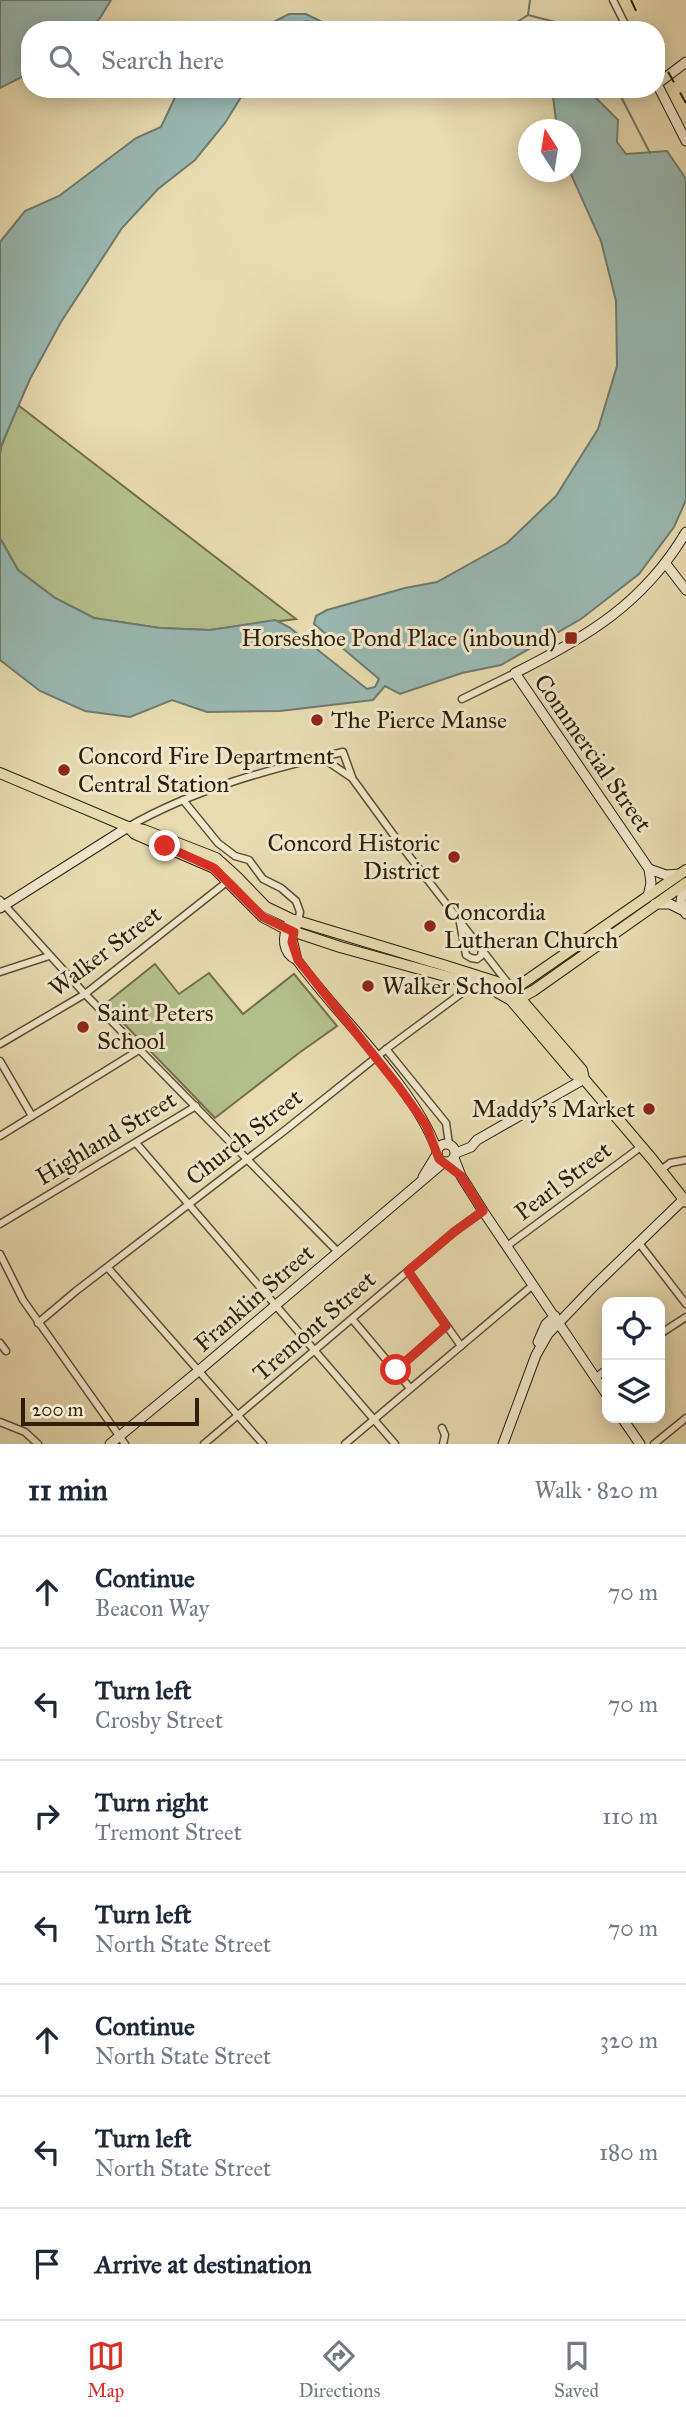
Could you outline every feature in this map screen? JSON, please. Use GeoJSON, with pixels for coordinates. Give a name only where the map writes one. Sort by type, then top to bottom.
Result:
{"type":"FeatureCollection","features":[{"type":"Feature","properties":{"kind":"main road"},"geometry":{"type":"LineString","coordinates":[[0,773],[128,827],[144,830],[216,858],[266,907],[292,926],[443,965],[497,982],[515,996],[582,1070],[584,1079],[685,1200]]}},
{"type":"Feature","properties":{"kind":"main road"},"geometry":{"type":"LineString","coordinates":[[128,827],[135,834],[214,868],[263,917],[515,996],[684,879]]}},
{"type":"Feature","properties":{"kind":"street"},"geometry":{"type":"LineString","coordinates":[[613,0],[624,21]]}},
{"type":"Feature","properties":{"kind":"street"},"geometry":{"type":"LineString","coordinates":[[665,77],[686,62]]}},
{"type":"Feature","properties":{"kind":"street"},"geometry":{"type":"LineString","coordinates":[[664,98],[686,141]]}},
{"type":"Feature","properties":{"kind":"street","name":"Commercial Street"},"geometry":{"type":"LineString","coordinates":[[651,900],[649,869],[515,673],[570,644],[629,604],[666,564],[686,532]]}},
{"type":"Feature","properties":{"kind":"street"},"geometry":{"type":"LineString","coordinates":[[666,564],[686,590]]}},
{"type":"Feature","properties":{"kind":"street"},"geometry":{"type":"LineString","coordinates":[[462,699],[515,673]]}},
{"type":"Feature","properties":{"kind":"street"},"geometry":{"type":"LineString","coordinates":[[337,1251],[139,1050],[2,904],[128,827],[183,800],[232,782],[343,752],[352,778],[515,996]]}},
{"type":"Feature","properties":{"kind":"street"},"geometry":{"type":"LineString","coordinates":[[321,757],[352,778]]}},
{"type":"Feature","properties":{"kind":"street"},"geometry":{"type":"LineString","coordinates":[[183,800],[218,843],[235,856],[249,860],[263,878],[296,901],[298,907],[292,926],[283,936],[287,952],[298,960],[377,1058],[426,1125],[431,1127],[483,1211],[602,1388]]}},
{"type":"Feature","properties":{"kind":"street","name":"Commercial Street"},"geometry":{"type":"LineString","coordinates":[[649,869],[684,879]]}},
{"type":"Feature","properties":{"kind":"street"},"geometry":{"type":"LineString","coordinates":[[684,879],[681,901],[685,913]]}},
{"type":"Feature","properties":{"kind":"street","name":"Walker Street"},"geometry":{"type":"LineString","coordinates":[[0,1044],[85,994],[229,881]]}},
{"type":"Feature","properties":{"kind":"street"},"geometry":{"type":"LineString","coordinates":[[651,900],[670,904],[685,913]]}},
{"type":"Feature","properties":{"kind":"street"},"geometry":{"type":"LineString","coordinates":[[460,922],[466,955],[477,959],[482,950]]}},
{"type":"Feature","properties":{"kind":"street"},"geometry":{"type":"LineString","coordinates":[[0,971],[49,956]]}},
{"type":"Feature","properties":{"kind":"street","name":"Church Street"},"geometry":{"type":"LineString","coordinates":[[38,1323],[386,1049],[474,984]]}},
{"type":"Feature","properties":{"kind":"street"},"geometry":{"type":"LineString","coordinates":[[386,1049],[446,1123],[447,1152]]}},
{"type":"Feature","properties":{"kind":"street"},"geometry":{"type":"LineString","coordinates":[[0,1136],[139,1050]]}},
{"type":"Feature","properties":{"kind":"street"},"geometry":{"type":"LineString","coordinates":[[0,1061],[32,1116]]}},
{"type":"Feature","properties":{"kind":"street","name":"Franklin Street"},"geometry":{"type":"LineString","coordinates":[[110,1444],[122,1440],[422,1178],[447,1152],[477,1140],[584,1079]]}},
{"type":"Feature","properties":{"kind":"street","name":"Highland Street"},"geometry":{"type":"LineString","coordinates":[[0,1224],[196,1106]]}},
{"type":"Feature","properties":{"kind":"street"},"geometry":{"type":"LineString","coordinates":[[136,1143],[395,1444]]}},
{"type":"Feature","properties":{"kind":"street","name":"Pearl Street"},"geometry":{"type":"LineString","coordinates":[[507,1247],[642,1146]]}},
{"type":"Feature","properties":{"kind":"street"},"geometry":{"type":"LineString","coordinates":[[661,1170],[670,1163],[686,1160]]}},
{"type":"Feature","properties":{"kind":"street"},"geometry":{"type":"LineString","coordinates":[[503,1444],[536,1355],[558,1320],[685,1200]]}},
{"type":"Feature","properties":{"kind":"street","name":"Tremont Street"},"geometry":{"type":"LineString","coordinates":[[204,1444],[454,1232],[483,1211]]}},
{"type":"Feature","properties":{"kind":"street"},"geometry":{"type":"LineString","coordinates":[[639,1243],[686,1304]]}},
{"type":"Feature","properties":{"kind":"street"},"geometry":{"type":"LineString","coordinates":[[0,1254],[38,1323],[122,1440]]}},
{"type":"Feature","properties":{"kind":"street"},"geometry":{"type":"LineString","coordinates":[[0,1274],[7,1268]]}},
{"type":"Feature","properties":{"kind":"street"},"geometry":{"type":"LineString","coordinates":[[108,1268],[263,1444]]}},
{"type":"Feature","properties":{"kind":"street"},"geometry":{"type":"LineString","coordinates":[[408,1271],[461,1346]]}},
{"type":"Feature","properties":{"kind":"street"},"geometry":{"type":"LineString","coordinates":[[345,1444],[533,1285]]}},
{"type":"Feature","properties":{"kind":"street"},"geometry":{"type":"LineString","coordinates":[[665,1331],[686,1317]]}},
{"type":"Feature","properties":{"kind":"street"},"geometry":{"type":"LineString","coordinates":[[352,1319],[410,1388]]}},
{"type":"Feature","properties":{"kind":"street"},"geometry":{"type":"LineString","coordinates":[[396,1370],[446,1326]]}},
{"type":"Feature","properties":{"kind":"street"},"geometry":{"type":"LineString","coordinates":[[0,1343],[6,1351]]}},
{"type":"Feature","properties":{"kind":"street"},"geometry":{"type":"LineString","coordinates":[[595,1378],[602,1373]]}},
{"type":"Feature","properties":{"kind":"street"},"geometry":{"type":"LineString","coordinates":[[654,1444],[686,1418]]}},
{"type":"Feature","properties":{"kind":"street"},"geometry":{"type":"LineString","coordinates":[[0,1422],[25,1433],[38,1444]]}},
{"type":"Feature","properties":{"kind":"street"},"geometry":{"type":"LineString","coordinates":[[625,1423],[640,1444]]}},
{"type":"Feature","properties":{"kind":"street"},"geometry":{"type":"LineString","coordinates":[[442,1428],[445,1436],[443,1444]]}},
{"type":"Feature","properties":{"kind":"green space"},"geometry":{"type":"Polygon","coordinates":[[[18,405],[296,619],[210,630],[159,628],[94,618],[55,598],[18,570],[0,538],[0,454],[18,405]]]}},
{"type":"Feature","properties":{"kind":"green space"},"geometry":{"type":"Polygon","coordinates":[[[155,964],[179,994],[209,973],[243,1014],[294,974],[337,1026],[215,1118],[105,1004],[155,964]]]}},
{"type":"Feature","properties":{"kind":"water"},"geometry":{"type":"Polygon","coordinates":[[[0,0],[111,0],[97,21],[21,21],[21,78],[0,88],[0,0]]]}},
{"type":"Feature","properties":{"kind":"water"},"geometry":{"type":"Polygon","coordinates":[[[289,14],[306,14],[320,21],[306,21],[275,21],[289,14]]]}},
{"type":"Feature","properties":{"kind":"water"},"geometry":{"type":"Polygon","coordinates":[[[175,98],[240,98],[225,123],[195,160],[158,189],[122,228],[61,322],[30,379],[0,454],[0,242],[25,211],[59,196],[136,138],[161,127],[175,98]]]}},
{"type":"Feature","properties":{"kind":"water"},"geometry":{"type":"Polygon","coordinates":[[[553,98],[596,98],[618,120],[617,142],[626,154],[667,151],[686,179],[686,500],[674,527],[639,574],[581,619],[501,665],[462,673],[400,694],[385,686],[373,700],[280,711],[207,712],[172,700],[130,717],[85,711],[40,691],[0,660],[0,538],[18,570],[55,598],[94,618],[160,628],[210,630],[275,620],[289,627],[367,689],[375,687],[379,679],[314,624],[316,616],[327,610],[405,588],[437,582],[507,543],[556,496],[598,429],[617,366],[616,301],[601,241],[574,182],[581,182],[581,119],[556,119],[553,98]]]}},
{"type":"Feature","properties":{"kind":"waterway"},"geometry":{"type":"LineString","coordinates":[[519,21],[528,15],[530,0]]}},
{"type":"Feature","properties":{"kind":"waterway"},"geometry":{"type":"LineString","coordinates":[[528,15],[551,21]]}},
{"type":"Feature","properties":{"kind":"waterway"},"geometry":{"type":"LineString","coordinates":[[622,98],[650,153]]}},
{"type":"Feature","properties":{"kind":"railway"},"geometry":{"type":"LineString","coordinates":[[631,0],[641,21]]}},
{"type":"Feature","properties":{"kind":"railway"},"geometry":{"type":"LineString","coordinates":[[665,67],[686,103]]}},
{"type":"Feature","properties":{"kind":"place","name":"Horseshoe Pond Place (inbound)"},"geometry":{"type":"Point","coordinates":[571,638]}},
{"type":"Feature","properties":{"kind":"place","name":"The Pierce Manse"},"geometry":{"type":"Point","coordinates":[317,720]}},
{"type":"Feature","properties":{"kind":"place","name":"Concord Fire Department Central Station"},"geometry":{"type":"Point","coordinates":[64,770]}},
{"type":"Feature","properties":{"kind":"place","name":"Concord Historic District"},"geometry":{"type":"Point","coordinates":[454,857]}},
{"type":"Feature","properties":{"kind":"place","name":"Concordia Lutheran Church"},"geometry":{"type":"Point","coordinates":[430,926]}},
{"type":"Feature","properties":{"kind":"place","name":"Walker School"},"geometry":{"type":"Point","coordinates":[368,986]}},
{"type":"Feature","properties":{"kind":"place","name":"Saint Peters School"},"geometry":{"type":"Point","coordinates":[83,1027]}},
{"type":"Feature","properties":{"kind":"place","name":"Maddy's Market"},"geometry":{"type":"Point","coordinates":[649,1109]}},
{"type":"Feature","properties":{"kind":"route"},"geometry":{"type":"LineString","coordinates":[[165,846],[214,868],[263,917],[294,932],[292,942],[305,971],[399,1087],[426,1125],[439,1159],[461,1176],[483,1211],[408,1271],[446,1326],[396,1370]]}}]}
